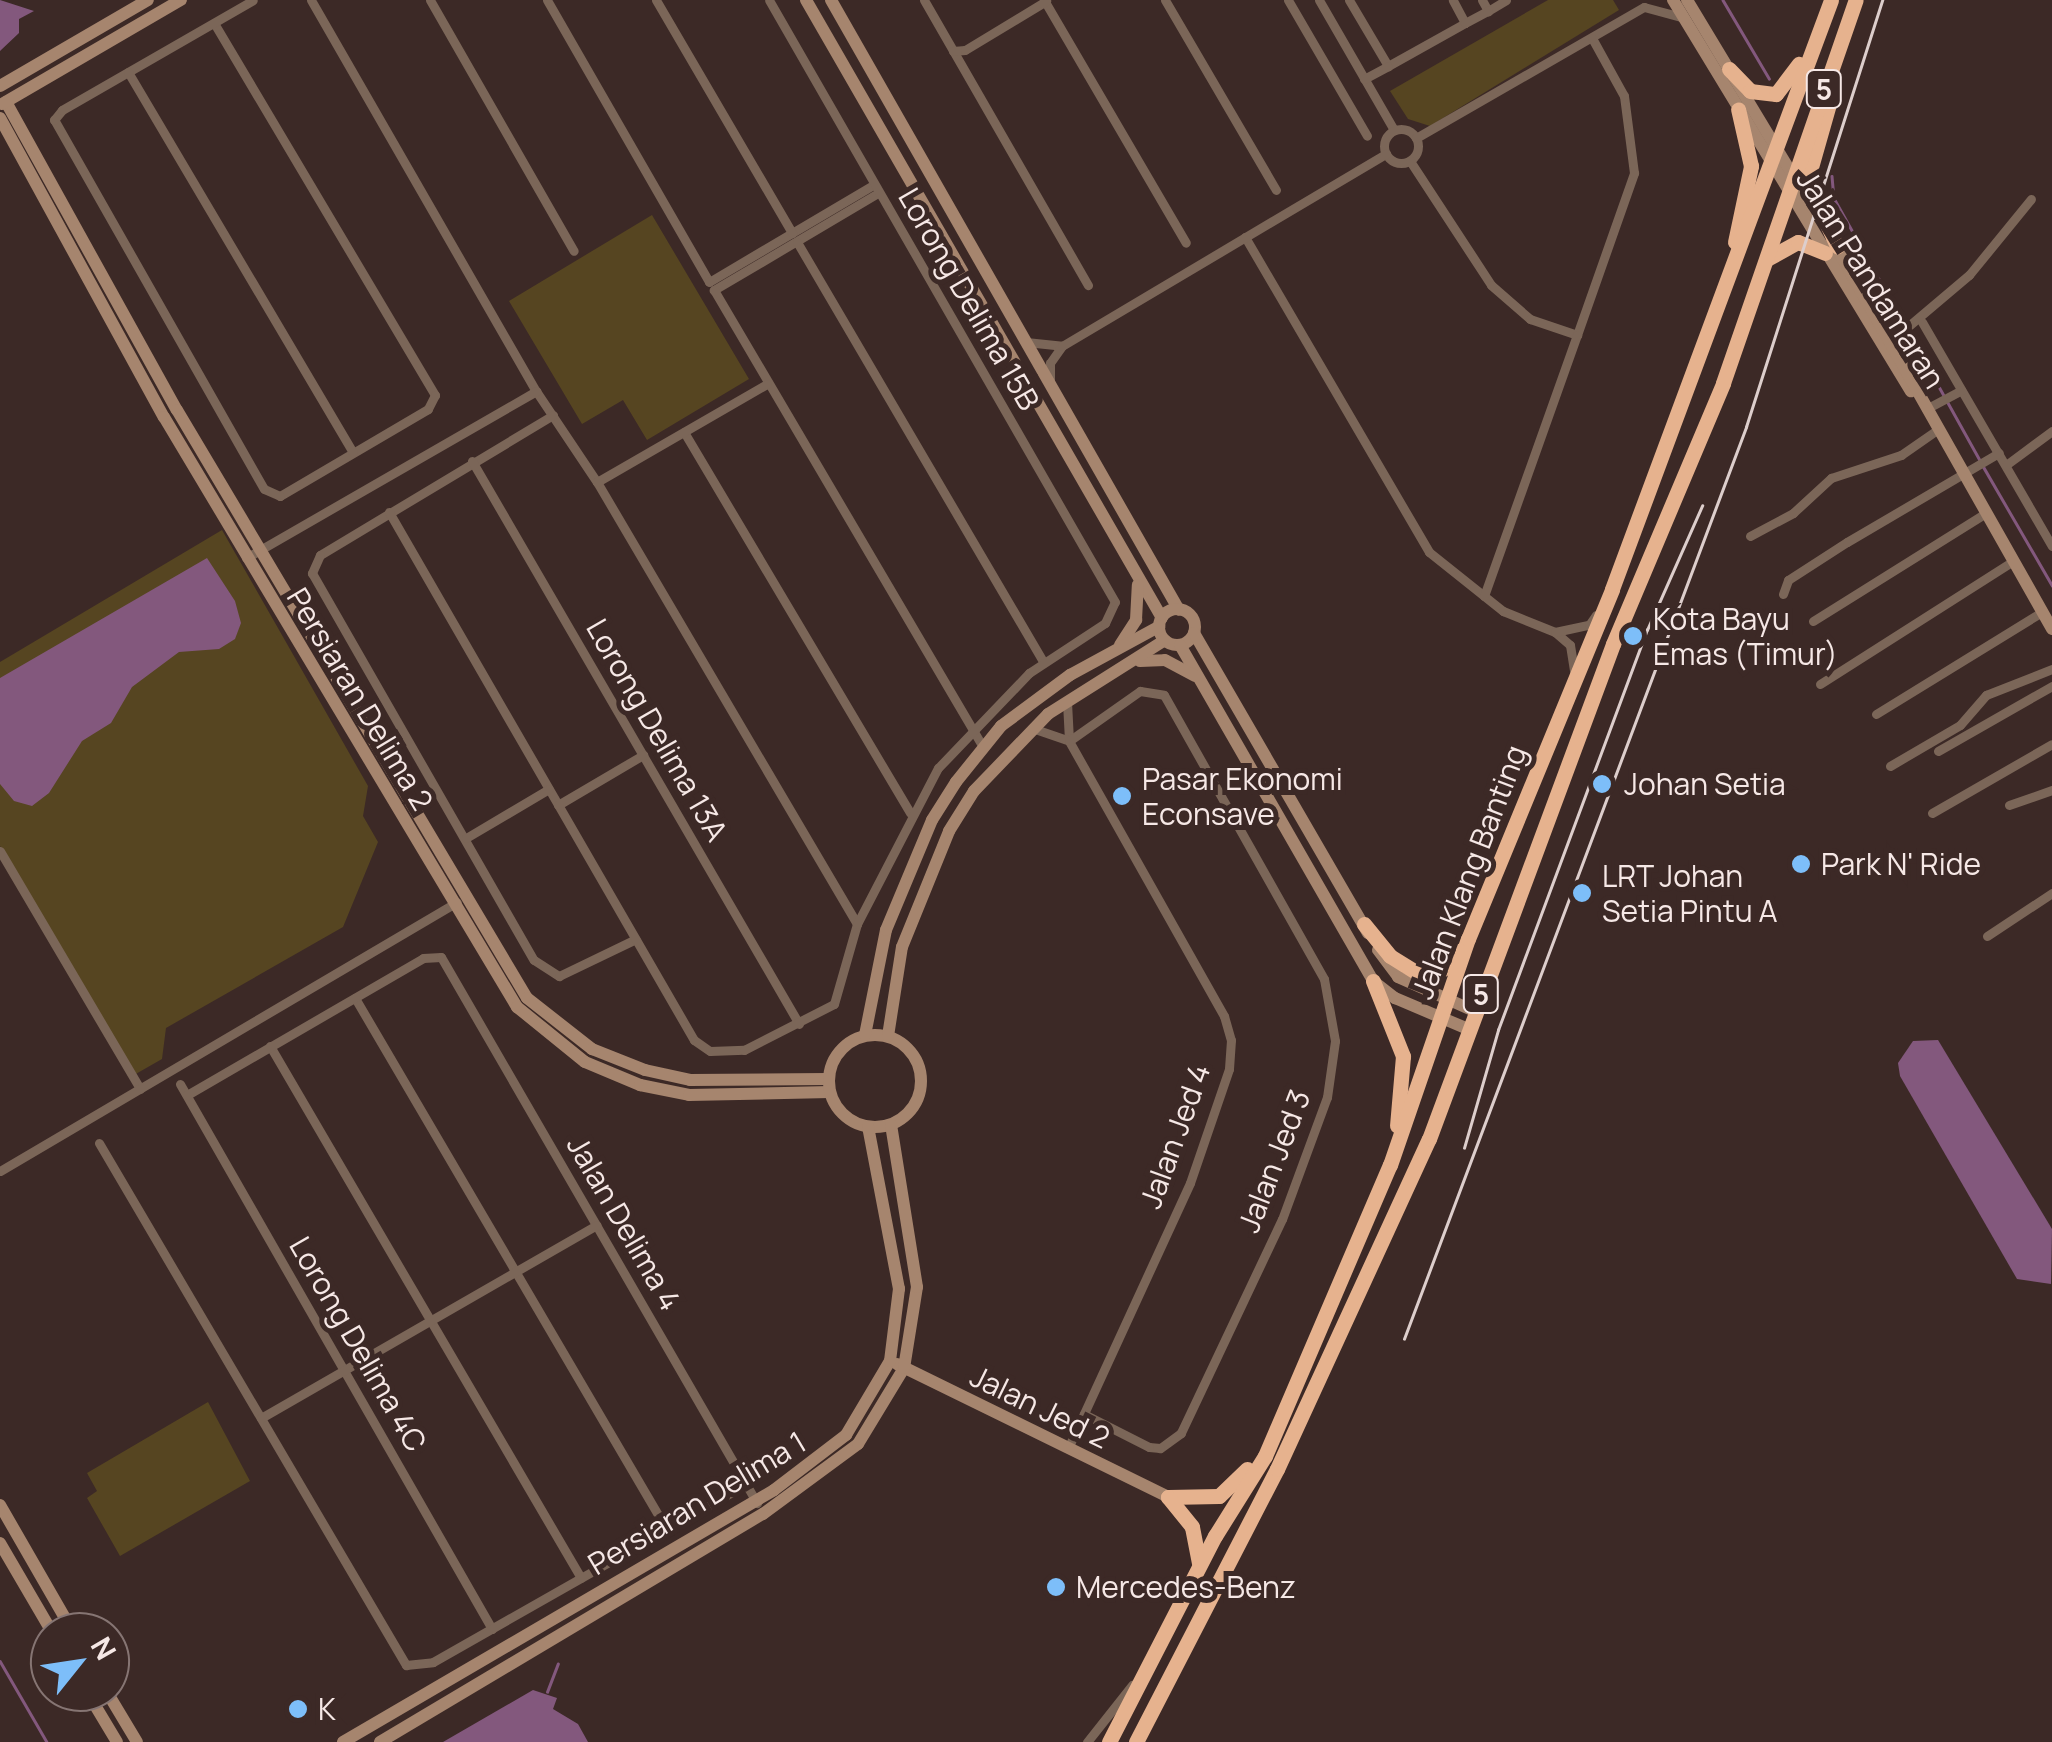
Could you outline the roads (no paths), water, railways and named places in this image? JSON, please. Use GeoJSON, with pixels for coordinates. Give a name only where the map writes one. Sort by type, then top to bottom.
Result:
{"type":"FeatureCollection","features":[{"type":"Feature","properties":{"kind":"highway"},"geometry":{"type":"LineString","coordinates":[[1729,70],[1750,91],[1776,94],[1786,87],[1823,0]]}},
{"type":"Feature","properties":{"kind":"highway","name":"Jalan Klang Banting"},"geometry":{"type":"LineString","coordinates":[[1109,1742],[1198,1566],[1265,1456],[1390,1165],[1468,939],[1612,589],[1831,0]]}},
{"type":"Feature","properties":{"kind":"highway"},"geometry":{"type":"LineString","coordinates":[[1831,250],[1808,181],[1857,0]]}},
{"type":"Feature","properties":{"kind":"highway","name":"Jalan Klang Banting"},"geometry":{"type":"LineString","coordinates":[[1136,1742],[1380,1252],[1613,644],[1723,383],[1857,0]]}},
{"type":"Feature","properties":{"kind":"highway"},"geometry":{"type":"LineString","coordinates":[[1708,337],[1749,196],[1751,166],[1738,109]]}},
{"type":"Feature","properties":{"kind":"highway"},"geometry":{"type":"LineString","coordinates":[[1763,263],[1798,242],[1831,250]]}},
{"type":"Feature","properties":{"kind":"highway"},"geometry":{"type":"LineString","coordinates":[[1364,924],[1390,956],[1417,973],[1442,969],[1468,939]]}},
{"type":"Feature","properties":{"kind":"highway"},"geometry":{"type":"LineString","coordinates":[[1373,980],[1403,1056],[1390,1165]]}},
{"type":"Feature","properties":{"kind":"highway"},"geometry":{"type":"LineString","coordinates":[[1168,1497],[1219,1496],[1265,1456]]}},
{"type":"Feature","properties":{"kind":"highway"},"geometry":{"type":"LineString","coordinates":[[1168,1497],[1198,1539],[1198,1566]]}},
{"type":"Feature","properties":{"kind":"street"},"geometry":{"type":"LineString","coordinates":[[2,95],[148,0]]}},
{"type":"Feature","properties":{"kind":"street"},"geometry":{"type":"LineString","coordinates":[[2,95],[38,83],[181,0]]}},
{"type":"Feature","properties":{"kind":"street"},"geometry":{"type":"LineString","coordinates":[[214,23],[430,383],[436,400],[428,410],[280,496],[264,489],[54,120],[62,110],[253,0]]}},
{"type":"Feature","properties":{"kind":"street"},"geometry":{"type":"LineString","coordinates":[[311,0],[536,391],[597,482],[857,924]]}},
{"type":"Feature","properties":{"kind":"street"},"geometry":{"type":"LineString","coordinates":[[430,0],[574,251]]}},
{"type":"Feature","properties":{"kind":"street"},"geometry":{"type":"LineString","coordinates":[[547,0],[968,730],[983,747],[991,772]]}},
{"type":"Feature","properties":{"kind":"street"},"geometry":{"type":"LineString","coordinates":[[390,512],[694,1040],[710,1052],[732,1052],[798,1024],[841,996],[857,924],[910,813],[968,730],[1043,661],[656,0]]}},
{"type":"Feature","properties":{"kind":"street","name":"Lorong Delima 15B"},"geometry":{"type":"LineString","coordinates":[[769,0],[1113,595],[1105,623],[1043,661]]}},
{"type":"Feature","properties":{"kind":"street"},"geometry":{"type":"LineString","coordinates":[[806,0],[1133,569],[1161,622],[1165,640]]}},
{"type":"Feature","properties":{"kind":"street"},"geometry":{"type":"LineString","coordinates":[[831,0],[1178,609]]}},
{"type":"Feature","properties":{"kind":"street"},"geometry":{"type":"LineString","coordinates":[[924,0],[1088,285]]}},
{"type":"Feature","properties":{"kind":"street"},"geometry":{"type":"LineString","coordinates":[[1165,0],[1276,190]]}},
{"type":"Feature","properties":{"kind":"street"},"geometry":{"type":"LineString","coordinates":[[1288,0],[1366,136]]}},
{"type":"Feature","properties":{"kind":"street"},"geometry":{"type":"LineString","coordinates":[[1319,0],[1394,130],[1416,138]]}},
{"type":"Feature","properties":{"kind":"street"},"geometry":{"type":"LineString","coordinates":[[1349,0],[1388,66]]}},
{"type":"Feature","properties":{"kind":"street"},"geometry":{"type":"LineString","coordinates":[[1453,0],[1465,23]]}},
{"type":"Feature","properties":{"kind":"street"},"geometry":{"type":"LineString","coordinates":[[1482,0],[1488,10]]}},
{"type":"Feature","properties":{"kind":"street"},"geometry":{"type":"LineString","coordinates":[[1364,79],[1506,0]]}},
{"type":"Feature","properties":{"kind":"street","name":"Jalan Pandamaran"},"geometry":{"type":"LineString","coordinates":[[1673,0],[1788,196],[1896,338],[1933,416]]}},
{"type":"Feature","properties":{"kind":"street","name":"Jalan Pandamaran"},"geometry":{"type":"LineString","coordinates":[[1687,0],[1794,178],[1831,250],[1933,416]]}},
{"type":"Feature","properties":{"kind":"street"},"geometry":{"type":"LineString","coordinates":[[953,50],[965,50],[1046,1],[1186,243]]}},
{"type":"Feature","properties":{"kind":"street"},"geometry":{"type":"LineString","coordinates":[[1577,335],[1530,318],[1491,285],[1410,160],[1416,138],[1645,4],[1685,18]]}},
{"type":"Feature","properties":{"kind":"street"},"geometry":{"type":"LineString","coordinates":[[1484,596],[1634,173],[1624,96],[1592,38]]}},
{"type":"Feature","properties":{"kind":"street"},"geometry":{"type":"LineString","coordinates":[[128,72],[353,452]]}},
{"type":"Feature","properties":{"kind":"street"},"geometry":{"type":"LineString","coordinates":[[9,129],[38,83]]}},
{"type":"Feature","properties":{"kind":"street","name":"Persiaran Delima 2"},"geometry":{"type":"LineString","coordinates":[[2,95],[9,129],[246,558],[459,901]]}},
{"type":"Feature","properties":{"kind":"street","name":"Persiaran Delima 2"},"geometry":{"type":"LineString","coordinates":[[0,118],[261,550],[517,1007],[585,1062],[689,1095],[829,1085]]}},
{"type":"Feature","properties":{"kind":"street"},"geometry":{"type":"LineString","coordinates":[[1394,130],[1386,138],[1386,154],[1394,162],[1410,160]]}},
{"type":"Feature","properties":{"kind":"street"},"geometry":{"type":"LineString","coordinates":[[1050,385],[1050,362],[1062,346],[1386,154]]}},
{"type":"Feature","properties":{"kind":"street"},"geometry":{"type":"LineString","coordinates":[[712,286],[876,189]]}},
{"type":"Feature","properties":{"kind":"street"},"geometry":{"type":"LineString","coordinates":[[1896,338],[1922,322],[2031,199]]}},
{"type":"Feature","properties":{"kind":"street"},"geometry":{"type":"LineString","coordinates":[[1245,237],[1428,552],[1484,596],[1555,632],[1570,645],[1570,692]]}},
{"type":"Feature","properties":{"kind":"street"},"geometry":{"type":"LineString","coordinates":[[1922,322],[2052,546]]}},
{"type":"Feature","properties":{"kind":"street"},"geometry":{"type":"LineString","coordinates":[[1026,342],[1062,346]]}},
{"type":"Feature","properties":{"kind":"street"},"geometry":{"type":"LineString","coordinates":[[597,482],[767,384]]}},
{"type":"Feature","properties":{"kind":"street"},"geometry":{"type":"LineString","coordinates":[[1750,536],[1793,513],[1831,478],[1901,456],[1948,395],[1960,390]]}},
{"type":"Feature","properties":{"kind":"street"},"geometry":{"type":"LineString","coordinates":[[246,558],[536,391]]}},
{"type":"Feature","properties":{"kind":"street"},"geometry":{"type":"LineString","coordinates":[[553,415],[320,555],[312,573],[544,970],[572,972],[636,939]]}},
{"type":"Feature","properties":{"kind":"street"},"geometry":{"type":"LineString","coordinates":[[1933,416],[2039,614],[2052,629]]}},
{"type":"Feature","properties":{"kind":"street"},"geometry":{"type":"LineString","coordinates":[[2006,465],[2052,430]]}},
{"type":"Feature","properties":{"kind":"street"},"geometry":{"type":"LineString","coordinates":[[684,432],[910,813]]}},
{"type":"Feature","properties":{"kind":"street"},"geometry":{"type":"LineString","coordinates":[[1784,594],[1788,580],[1996,455]]}},
{"type":"Feature","properties":{"kind":"street","name":"Lorong Delima 13A"},"geometry":{"type":"LineString","coordinates":[[472,461],[798,1024]]}},
{"type":"Feature","properties":{"kind":"street"},"geometry":{"type":"LineString","coordinates":[[1813,621],[1986,513]]}},
{"type":"Feature","properties":{"kind":"street"},"geometry":{"type":"LineString","coordinates":[[1820,684],[2013,561]]}},
{"type":"Feature","properties":{"kind":"street"},"geometry":{"type":"LineString","coordinates":[[1133,569],[1192,617],[1194,632],[1398,977],[1468,1029]]}},
{"type":"Feature","properties":{"kind":"street"},"geometry":{"type":"LineString","coordinates":[[1116,650],[1136,620],[1140,593],[1133,569]]}},
{"type":"Feature","properties":{"kind":"street"},"geometry":{"type":"LineString","coordinates":[[1555,632],[1589,625],[1612,589]]}},
{"type":"Feature","properties":{"kind":"street"},"geometry":{"type":"LineString","coordinates":[[866,1035],[886,930],[932,820],[983,747],[1070,675],[1178,609]]}},
{"type":"Feature","properties":{"kind":"street"},"geometry":{"type":"LineString","coordinates":[[1876,714],[2039,614]]}},
{"type":"Feature","properties":{"kind":"street"},"geometry":{"type":"LineString","coordinates":[[1180,645],[1194,632]]}},
{"type":"Feature","properties":{"kind":"street"},"geometry":{"type":"LineString","coordinates":[[1165,640],[1180,645],[1205,684],[1373,980],[1395,998],[1474,1011]]}},
{"type":"Feature","properties":{"kind":"street"},"geometry":{"type":"LineString","coordinates":[[888,1036],[912,920],[949,831],[991,772],[1032,728],[1067,701],[1165,640]]}},
{"type":"Feature","properties":{"kind":"street"},"geometry":{"type":"LineString","coordinates":[[1129,663],[1164,660],[1205,684]]}},
{"type":"Feature","properties":{"kind":"street"},"geometry":{"type":"LineString","coordinates":[[1890,766],[1960,725],[1986,695],[2052,669]]}},
{"type":"Feature","properties":{"kind":"street"},"geometry":{"type":"LineString","coordinates":[[1938,750],[2052,686]]}},
{"type":"Feature","properties":{"kind":"street","name":"Jalan Jed 3"},"geometry":{"type":"LineString","coordinates":[[1069,742],[1140,692],[1164,695],[1324,979],[1335,1040],[1328,1096],[1295,1185],[1181,1433],[1160,1448],[1149,1446],[1084,1414]]}},
{"type":"Feature","properties":{"kind":"street","name":"Jalan Jed 4"},"geometry":{"type":"LineString","coordinates":[[1067,701],[1069,742],[1224,1016],[1231,1040],[1229,1069],[1190,1184],[1068,1448]]}},
{"type":"Feature","properties":{"kind":"street"},"geometry":{"type":"LineString","coordinates":[[1032,728],[1069,742]]}},
{"type":"Feature","properties":{"kind":"street"},"geometry":{"type":"LineString","coordinates":[[1932,813],[2052,744]]}},
{"type":"Feature","properties":{"kind":"street"},"geometry":{"type":"LineString","coordinates":[[983,747],[1010,752]]}},
{"type":"Feature","properties":{"kind":"street"},"geometry":{"type":"LineString","coordinates":[[558,805],[643,756]]}},
{"type":"Feature","properties":{"kind":"street"},"geometry":{"type":"LineString","coordinates":[[466,838],[549,789]]}},
{"type":"Feature","properties":{"kind":"street"},"geometry":{"type":"LineString","coordinates":[[2009,805],[2052,790]]}},
{"type":"Feature","properties":{"kind":"street"},"geometry":{"type":"LineString","coordinates":[[0,851],[140,1089]]}},
{"type":"Feature","properties":{"kind":"street"},"geometry":{"type":"LineString","coordinates":[[1987,936],[2052,894]]}},
{"type":"Feature","properties":{"kind":"street"},"geometry":{"type":"LineString","coordinates":[[0,1171],[459,901]]}},
{"type":"Feature","properties":{"kind":"street","name":"Jalan Delima 4"},"geometry":{"type":"LineString","coordinates":[[354,998],[423,958],[441,956],[764,1514]]}},
{"type":"Feature","properties":{"kind":"street"},"geometry":{"type":"LineString","coordinates":[[187,1095],[354,998],[667,1530]]}},
{"type":"Feature","properties":{"kind":"street"},"geometry":{"type":"LineString","coordinates":[[866,1035],[888,1036],[910,1050],[921,1073],[918,1100],[890,1125],[868,1127],[844,1116],[829,1085],[839,1050],[866,1035]]}},
{"type":"Feature","properties":{"kind":"street"},"geometry":{"type":"LineString","coordinates":[[270,1046],[581,1578]]}},
{"type":"Feature","properties":{"kind":"street","name":"Lorong Delima 4C"},"geometry":{"type":"LineString","coordinates":[[180,1084],[492,1629]]}},
{"type":"Feature","properties":{"kind":"street","name":"Persiaran Delima 1"},"geometry":{"type":"LineString","coordinates":[[380,1742],[764,1514],[858,1444],[904,1368],[917,1287],[890,1125]]}},
{"type":"Feature","properties":{"kind":"street","name":"Persiaran Delima 1"},"geometry":{"type":"LineString","coordinates":[[344,1742],[756,1500],[846,1436],[890,1361],[899,1289],[868,1127]]}},
{"type":"Feature","properties":{"kind":"street"},"geometry":{"type":"LineString","coordinates":[[99,1143],[412,1668],[492,1629],[746,1484]]}},
{"type":"Feature","properties":{"kind":"street"},"geometry":{"type":"LineString","coordinates":[[261,1418],[596,1225]]}},
{"type":"Feature","properties":{"kind":"street","name":"Jalan Jed 2"},"geometry":{"type":"LineString","coordinates":[[890,1361],[1168,1497]]}},
{"type":"Feature","properties":{"kind":"street"},"geometry":{"type":"LineString","coordinates":[[0,1505],[62,1612]]}},
{"type":"Feature","properties":{"kind":"street"},"geometry":{"type":"LineString","coordinates":[[0,1543],[40,1612]]}},
{"type":"Feature","properties":{"kind":"street"},"geometry":{"type":"LineString","coordinates":[[1088,1742],[1150,1662]]}},
{"type":"Feature","properties":{"kind":"street"},"geometry":{"type":"LineString","coordinates":[[99,1712],[117,1742]]}},
{"type":"Feature","properties":{"kind":"street"},"geometry":{"type":"LineString","coordinates":[[119,1712],[136,1742]]}},
{"type":"Feature","properties":{"kind":"waterway"},"geometry":{"type":"LineString","coordinates":[[1723,0],[1769,78]]}},
{"type":"Feature","properties":{"kind":"waterway"},"geometry":{"type":"LineString","coordinates":[[1832,176],[1834,198],[1979,459]]}},
{"type":"Feature","properties":{"kind":"waterway"},"geometry":{"type":"LineString","coordinates":[[1983,466],[2052,585]]}},
{"type":"Feature","properties":{"kind":"waterway"},"geometry":{"type":"LineString","coordinates":[[0,1661],[47,1742]]}},
{"type":"Feature","properties":{"kind":"waterway"},"geometry":{"type":"LineString","coordinates":[[547,1692],[558,1664]]}},
{"type":"Feature","properties":{"kind":"tram line"},"geometry":{"type":"LineString","coordinates":[[1404,1339],[1746,427],[1882,0]]}},
{"type":"Feature","properties":{"kind":"tram line"},"geometry":{"type":"LineString","coordinates":[[1464,1148],[1498,1030],[1647,630],[1702,506]]}},
{"type":"Feature","properties":{"kind":"place","name":"Kota Bayu Emas (Timur)"},"geometry":{"type":"Point","coordinates":[1633,636]}},
{"type":"Feature","properties":{"kind":"place","name":"Johan Setia"},"geometry":{"type":"Point","coordinates":[1602,784]}},
{"type":"Feature","properties":{"kind":"place","name":"Pasar Ekonomi Econsave"},"geometry":{"type":"Point","coordinates":[1122,796]}},
{"type":"Feature","properties":{"kind":"place","name":"Park N' Ride"},"geometry":{"type":"Point","coordinates":[1801,864]}},
{"type":"Feature","properties":{"kind":"place","name":"LRT Johan Setia Pintu A"},"geometry":{"type":"Point","coordinates":[1582,893]}},
{"type":"Feature","properties":{"kind":"place","name":"Mercedes-Benz"},"geometry":{"type":"Point","coordinates":[1056,1587]}},
{"type":"Feature","properties":{"kind":"place","name":"K"},"geometry":{"type":"Point","coordinates":[298,1709]}}]}
